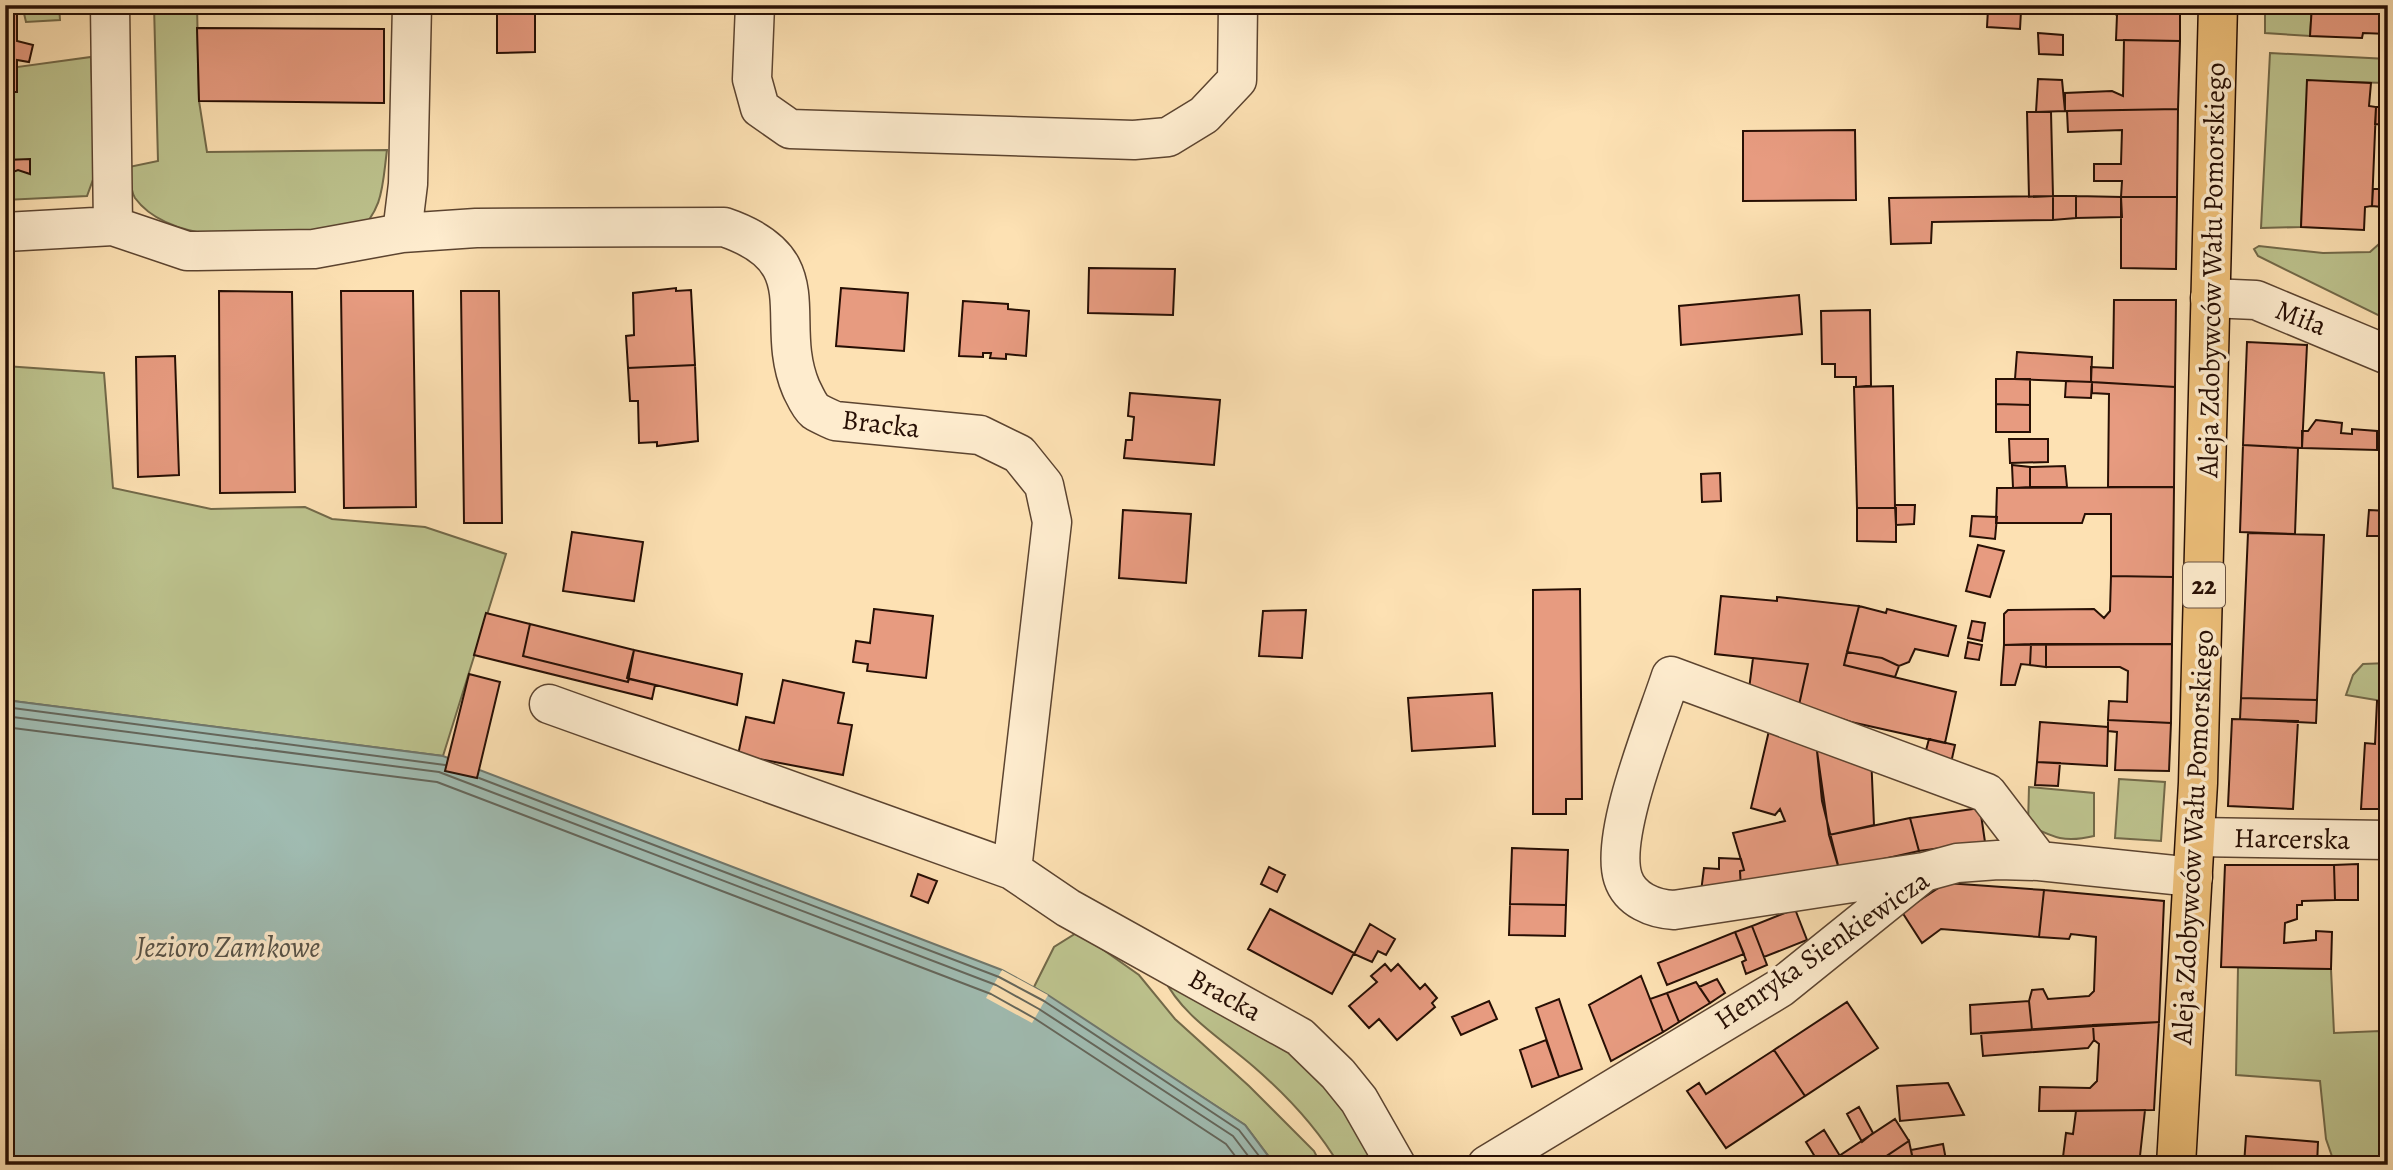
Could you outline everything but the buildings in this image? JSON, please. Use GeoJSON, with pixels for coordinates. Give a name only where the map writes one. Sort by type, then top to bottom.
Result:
{"type":"FeatureCollection","features":[{"type":"Feature","properties":{"kind":"main road","name":"Aleja Zdobywców Wału Pomorskiego"},"geometry":{"type":"LineString","coordinates":[[2176,1165],[2196,837],[2218,5]]}},
{"type":"Feature","properties":{"kind":"street"},"geometry":{"type":"LineString","coordinates":[[5,232],[113,226],[110,5]]}},
{"type":"Feature","properties":{"kind":"street"},"geometry":{"type":"LineString","coordinates":[[402,233],[408,184],[412,5]]}},
{"type":"Feature","properties":{"kind":"street"},"geometry":{"type":"LineString","coordinates":[[755,5],[752,79],[760,108],[790,129],[1134,140],[1168,137],[1204,115],[1237,80],[1238,5]]}},
{"type":"Feature","properties":{"kind":"street","name":"Bracka"},"geometry":{"type":"LineString","coordinates":[[113,226],[187,251],[314,249],[402,233],[476,228],[724,227],[748,235],[775,256],[790,283],[794,371],[813,410],[835,421],[980,435],[1019,454],[1044,485],[1052,523],[1012,870]]}},
{"type":"Feature","properties":{"kind":"street","name":"Miła"},"geometry":{"type":"LineString","coordinates":[[2210,298],[2256,300],[2388,355]]}},
{"type":"Feature","properties":{"kind":"street"},"geometry":{"type":"LineString","coordinates":[[1924,872],[1674,910],[1656,909],[1634,896],[1623,878],[1621,834],[1671,676],[1987,793],[2039,861]]}},
{"type":"Feature","properties":{"kind":"street","name":"Bracka"},"geometry":{"type":"LineString","coordinates":[[549,704],[1012,870],[1068,908],[1300,1037],[1338,1074],[1359,1100],[1396,1165]]}},
{"type":"Feature","properties":{"kind":"street","name":"Harcerska"},"geometry":{"type":"LineString","coordinates":[[2196,837],[2388,840]]}},
{"type":"Feature","properties":{"kind":"street","name":"Henryka Sienkiewicza"},"geometry":{"type":"LineString","coordinates":[[1487,1165],[1780,988],[1924,872],[1957,863],[2039,861],[2193,877]]}},
{"type":"Feature","properties":{"kind":"green space"},"geometry":{"type":"Polygon","coordinates":[[[22,5],[59,5],[60,20],[26,22],[22,5]]]}},
{"type":"Feature","properties":{"kind":"green space"},"geometry":{"type":"Polygon","coordinates":[[[154,5],[197,5],[199,101],[207,152],[387,150],[377,207],[355,236],[269,238],[206,234],[177,227],[153,215],[135,198],[129,167],[158,161],[154,5]]]}},
{"type":"Feature","properties":{"kind":"green space"},"geometry":{"type":"Polygon","coordinates":[[[2265,5],[2312,5],[2310,36],[2265,33],[2265,5]]]}},
{"type":"Feature","properties":{"kind":"green space"},"geometry":{"type":"Polygon","coordinates":[[[2270,53],[2388,59],[2388,83],[2308,81],[2301,227],[2261,228],[2270,53]]]}},
{"type":"Feature","properties":{"kind":"green space"},"geometry":{"type":"Polygon","coordinates":[[[91,57],[95,174],[87,196],[5,200],[5,95],[17,91],[17,67],[91,57]]]}},
{"type":"Feature","properties":{"kind":"green space"},"geometry":{"type":"Polygon","coordinates":[[[2388,236],[2388,320],[2258,256],[2254,249],[2259,246],[2323,253],[2370,252],[2388,236]]]}},
{"type":"Feature","properties":{"kind":"green space"},"geometry":{"type":"Polygon","coordinates":[[[5,366],[104,373],[113,488],[211,509],[305,507],[332,519],[425,527],[506,554],[443,756],[5,700],[5,366]]]}},
{"type":"Feature","properties":{"kind":"green space"},"geometry":{"type":"Polygon","coordinates":[[[2388,663],[2388,702],[2346,695],[2353,675],[2363,664],[2388,663]]]}},
{"type":"Feature","properties":{"kind":"green space"},"geometry":{"type":"Polygon","coordinates":[[[2119,779],[2165,782],[2161,841],[2115,838],[2119,779]]]}},
{"type":"Feature","properties":{"kind":"green space"},"geometry":{"type":"Polygon","coordinates":[[[2029,787],[2094,793],[2094,836],[2060,838],[2028,825],[2029,787]]]}},
{"type":"Feature","properties":{"kind":"green space"},"geometry":{"type":"Polygon","coordinates":[[[1078,932],[1139,975],[1175,1019],[1249,1086],[1314,1151],[1321,1165],[1275,1165],[1245,1125],[1034,987],[1054,947],[1078,932]]]}},
{"type":"Feature","properties":{"kind":"green space"},"geometry":{"type":"Polygon","coordinates":[[[2238,967],[2331,969],[2334,1033],[2380,1031],[2388,1052],[2388,1165],[2335,1165],[2326,1139],[2320,1081],[2236,1075],[2238,967]]]}},
{"type":"Feature","properties":{"kind":"green space"},"geometry":{"type":"Polygon","coordinates":[[[1163,977],[1292,1047],[1333,1093],[1386,1165],[1339,1165],[1311,1125],[1289,1100],[1192,1015],[1171,991],[1163,977]]]}},
{"type":"Feature","properties":{"kind":"water","name":"Jezioro Zamkowe"},"geometry":{"type":"Polygon","coordinates":[[[5,700],[443,756],[1002,970],[1048,995],[1245,1125],[1275,1165],[5,1165],[5,700]]]}},
{"type":"Feature","properties":{"kind":"pier"},"geometry":{"type":"Polygon","coordinates":[[[1002,970],[1048,995],[1032,1023],[986,998],[1002,970]]]}}]}
